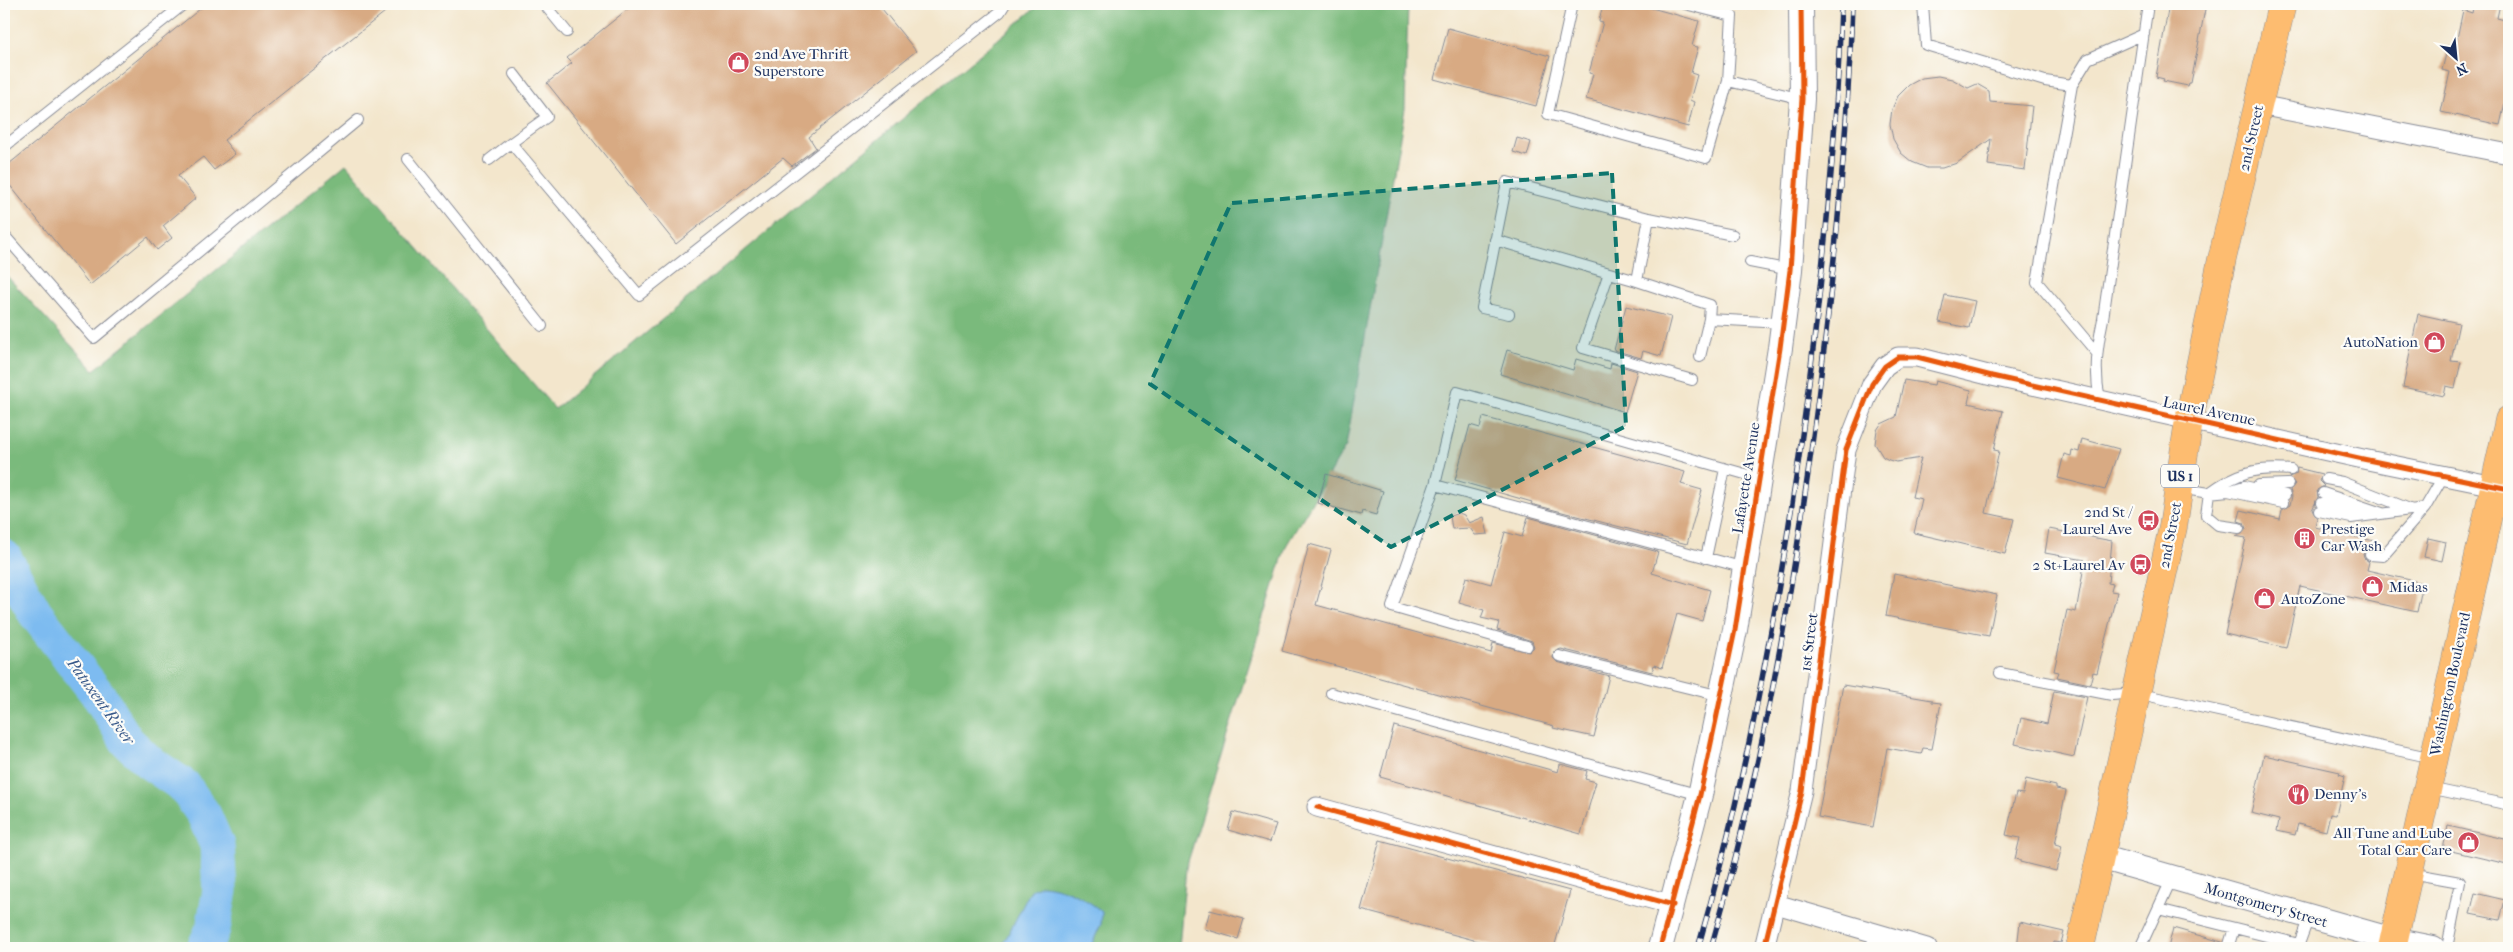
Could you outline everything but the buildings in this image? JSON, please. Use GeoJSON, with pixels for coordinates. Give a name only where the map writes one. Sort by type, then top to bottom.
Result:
{"type":"FeatureCollection","features":[{"type":"Feature","properties":{"kind":"main road","name":"2nd Street"},"geometry":{"type":"LineString","coordinates":[[2080,948],[2173,527],[2189,420],[2222,259],[2282,4]]}},
{"type":"Feature","properties":{"kind":"main road","name":"Washington Boulevard"},"geometry":{"type":"LineString","coordinates":[[2392,944],[2434,758],[2502,488],[2509,420]]}},
{"type":"Feature","properties":{"kind":"street","name":"Lafayette Avenue"},"geometry":{"type":"LineString","coordinates":[[1660,948],[1673,905],[1700,795],[1721,696],[1745,568],[1783,322],[1790,270],[1802,99],[1800,4]]}},
{"type":"Feature","properties":{"kind":"street"},"geometry":{"type":"LineString","coordinates":[[2259,104],[2509,154]]}},
{"type":"Feature","properties":{"kind":"street","name":"Laurel Avenue"},"geometry":{"type":"LineString","coordinates":[[1904,356],[1917,357],[2189,420],[2502,488]]}},
{"type":"Feature","properties":{"kind":"street","name":"1st Street"},"geometry":{"type":"LineString","coordinates":[[1764,948],[1802,791],[1846,450],[1862,406],[1878,374],[1885,366],[1898,357],[1904,356]]}},
{"type":"Feature","properties":{"kind":"street"},"geometry":{"type":"LineString","coordinates":[[1317,807],[1673,905]]}},
{"type":"Feature","properties":{"kind":"street","name":"Montgomery Street"},"geometry":{"type":"LineString","coordinates":[[2100,857],[2309,917],[2392,944],[2433,948]]}},
{"type":"Feature","properties":{"kind":"street"},"geometry":{"type":"LineString","coordinates":[[1776,904],[1873,941],[1927,948]]}},
{"type":"Feature","properties":{"kind":"lane"},"geometry":{"type":"LineString","coordinates":[[4,147],[184,4]]}},
{"type":"Feature","properties":{"kind":"lane"},"geometry":{"type":"LineString","coordinates":[[544,4],[567,32]]}},
{"type":"Feature","properties":{"kind":"lane"},"geometry":{"type":"LineString","coordinates":[[511,144],[639,296],[1000,12],[1005,4]]}},
{"type":"Feature","properties":{"kind":"lane"},"geometry":{"type":"LineString","coordinates":[[1572,4],[1548,114],[1706,158],[1728,81],[1732,16],[1686,4]]}},
{"type":"Feature","properties":{"kind":"lane"},"geometry":{"type":"LineString","coordinates":[[1922,4],[1926,45],[2045,81],[2072,85]]}},
{"type":"Feature","properties":{"kind":"lane"},"geometry":{"type":"LineString","coordinates":[[2100,400],[2095,379],[2096,352],[2103,319],[2148,4]]}},
{"type":"Feature","properties":{"kind":"lane"},"geometry":{"type":"LineString","coordinates":[[2096,352],[2037,282],[2072,85],[2088,59],[2144,34]]}},
{"type":"Feature","properties":{"kind":"lane"},"geometry":{"type":"LineString","coordinates":[[489,160],[547,117],[514,74]]}},
{"type":"Feature","properties":{"kind":"lane"},"geometry":{"type":"LineString","coordinates":[[1728,81],[1802,99]]}},
{"type":"Feature","properties":{"kind":"lane"},"geometry":{"type":"LineString","coordinates":[[4,235],[94,338],[358,120]]}},
{"type":"Feature","properties":{"kind":"lane"},"geometry":{"type":"LineString","coordinates":[[408,159],[542,326]]}},
{"type":"Feature","properties":{"kind":"lane"},"geometry":{"type":"LineString","coordinates":[[1509,314],[1482,308],[1507,182],[1649,218],[1733,235]]}},
{"type":"Feature","properties":{"kind":"lane"},"geometry":{"type":"LineString","coordinates":[[1637,281],[1649,218]]}},
{"type":"Feature","properties":{"kind":"lane"},"geometry":{"type":"LineString","coordinates":[[1495,240],[1637,281],[1710,305],[1709,319],[1700,357]]}},
{"type":"Feature","properties":{"kind":"lane"},"geometry":{"type":"LineString","coordinates":[[1750,262],[1790,270]]}},
{"type":"Feature","properties":{"kind":"lane"},"geometry":{"type":"LineString","coordinates":[[1609,273],[1583,348],[1692,380]]}},
{"type":"Feature","properties":{"kind":"lane"},"geometry":{"type":"LineString","coordinates":[[1709,319],[1783,322]]}},
{"type":"Feature","properties":{"kind":"lane"},"geometry":{"type":"LineString","coordinates":[[1527,646],[1392,607],[1434,485],[1457,392],[1759,478]]}},
{"type":"Feature","properties":{"kind":"lane"},"geometry":{"type":"LineString","coordinates":[[1706,558],[1725,468]]}},
{"type":"Feature","properties":{"kind":"lane"},"geometry":{"type":"LineString","coordinates":[[2239,528],[2218,525],[2206,515],[2209,493],[2225,481],[2251,471],[2265,468],[2291,470]]}},
{"type":"Feature","properties":{"kind":"lane"},"geometry":{"type":"LineString","coordinates":[[2370,555],[2383,556],[2425,508],[2444,476]]}},
{"type":"Feature","properties":{"kind":"lane"},"geometry":{"type":"LineString","coordinates":[[2326,479],[2342,482],[2413,510]]}},
{"type":"Feature","properties":{"kind":"lane"},"geometry":{"type":"LineString","coordinates":[[2179,488],[2209,493],[2228,491],[2244,486],[2288,484]]}},
{"type":"Feature","properties":{"kind":"lane"},"geometry":{"type":"LineString","coordinates":[[1434,485],[1745,568]]}},
{"type":"Feature","properties":{"kind":"lane"},"geometry":{"type":"LineString","coordinates":[[2228,491],[2284,499],[2244,486]]}},
{"type":"Feature","properties":{"kind":"lane"},"geometry":{"type":"LineString","coordinates":[[2381,514],[2321,502],[2352,518],[2425,508]]}},
{"type":"Feature","properties":{"kind":"lane"},"geometry":{"type":"LineString","coordinates":[[1559,656],[1721,696]]}},
{"type":"Feature","properties":{"kind":"lane"},"geometry":{"type":"LineString","coordinates":[[2000,673],[2112,695],[2136,693],[2434,758]]}},
{"type":"Feature","properties":{"kind":"lane"},"geometry":{"type":"LineString","coordinates":[[1331,693],[1700,795]]}},
{"type":"Feature","properties":{"kind":"lane"},"geometry":{"type":"LineString","coordinates":[[2428,788],[2504,804]]}},
{"type":"Feature","properties":{"kind":"lane"},"geometry":{"type":"LineString","coordinates":[[2409,872],[2460,882],[2447,948]]}},
{"type":"Feature","properties":{"kind":"lane"},"geometry":{"type":"LineString","coordinates":[[2140,948],[2172,878]]}},
{"type":"Feature","properties":{"kind":"lane"},"geometry":{"type":"LineString","coordinates":[[2158,909],[2299,944],[2309,917]]}},
{"type":"Feature","properties":{"kind":"lane"},"geometry":{"type":"LineString","coordinates":[[2228,948],[2234,928]]}},
{"type":"Feature","properties":{"kind":"highlighted area"},"geometry":{"type":"Polygon","coordinates":[[[1612,173],[1626,426],[1391,547],[1150,384],[1231,203],[1612,173]]]}},
{"type":"Feature","properties":{"kind":"green space"},"geometry":{"type":"Polygon","coordinates":[[[1040,4],[1408,4],[1405,109],[1346,446],[1286,546],[1186,868],[1179,948],[4,948],[4,273],[94,370],[346,164],[555,409],[1040,4]]]}},
{"type":"Feature","properties":{"kind":"water"},"geometry":{"type":"Polygon","coordinates":[[[1041,885],[1073,894],[1089,902],[1102,912],[1101,924],[1090,948],[1001,948],[1031,890],[1041,885]]]}},
{"type":"Feature","properties":{"kind":"waterway","name":"Patuxent River"},"geometry":{"type":"LineString","coordinates":[[4,557],[35,613],[99,696],[127,741],[149,762],[184,786],[204,815],[217,845],[220,890],[213,929],[204,948]]}},
{"type":"Feature","properties":{"kind":"railway"},"geometry":{"type":"LineString","coordinates":[[1698,948],[1733,814],[1748,747],[1775,611],[1797,474],[1828,205],[1836,105],[1841,4]]}},
{"type":"Feature","properties":{"kind":"railway"},"geometry":{"type":"LineString","coordinates":[[1711,948],[1746,814],[1761,747],[1775,679],[1798,543],[1829,306],[1844,155],[1852,4]]}},
{"type":"Feature","properties":{"kind":"cycle path"},"geometry":{"type":"LineString","coordinates":[[1660,948],[1700,795],[1735,630],[1780,348],[1790,270],[1802,99],[1801,4]]}},
{"type":"Feature","properties":{"kind":"cycle path"},"geometry":{"type":"LineString","coordinates":[[1764,948],[1802,791],[1846,450],[1872,384],[1885,366],[1898,357],[1917,357],[1992,376],[2363,459],[2509,489]]}},
{"type":"Feature","properties":{"kind":"cycle path"},"geometry":{"type":"LineString","coordinates":[[1317,807],[1673,905]]}},
{"type":"Feature","properties":{"kind":"place","name":"2nd Ave Thrift Superstore"},"geometry":{"type":"Point","coordinates":[738,63]}},
{"type":"Feature","properties":{"kind":"place","name":"AutoNation"},"geometry":{"type":"Point","coordinates":[2434,342]}},
{"type":"Feature","properties":{"kind":"place","name":"2nd St / Laurel Ave"},"geometry":{"type":"Point","coordinates":[2148,521]}},
{"type":"Feature","properties":{"kind":"place","name":"Prestige Car Wash"},"geometry":{"type":"Point","coordinates":[2305,538]}},
{"type":"Feature","properties":{"kind":"place","name":"2 St+Laurel Av"},"geometry":{"type":"Point","coordinates":[2141,565]}},
{"type":"Feature","properties":{"kind":"place","name":"Midas"},"geometry":{"type":"Point","coordinates":[2373,587]}},
{"type":"Feature","properties":{"kind":"place","name":"AutoZone"},"geometry":{"type":"Point","coordinates":[2265,599]}},
{"type":"Feature","properties":{"kind":"place","name":"Denny's"},"geometry":{"type":"Point","coordinates":[2298,794]}},
{"type":"Feature","properties":{"kind":"place","name":"All Tune and Lube Total Car Care"},"geometry":{"type":"Point","coordinates":[2468,842]}}]}
